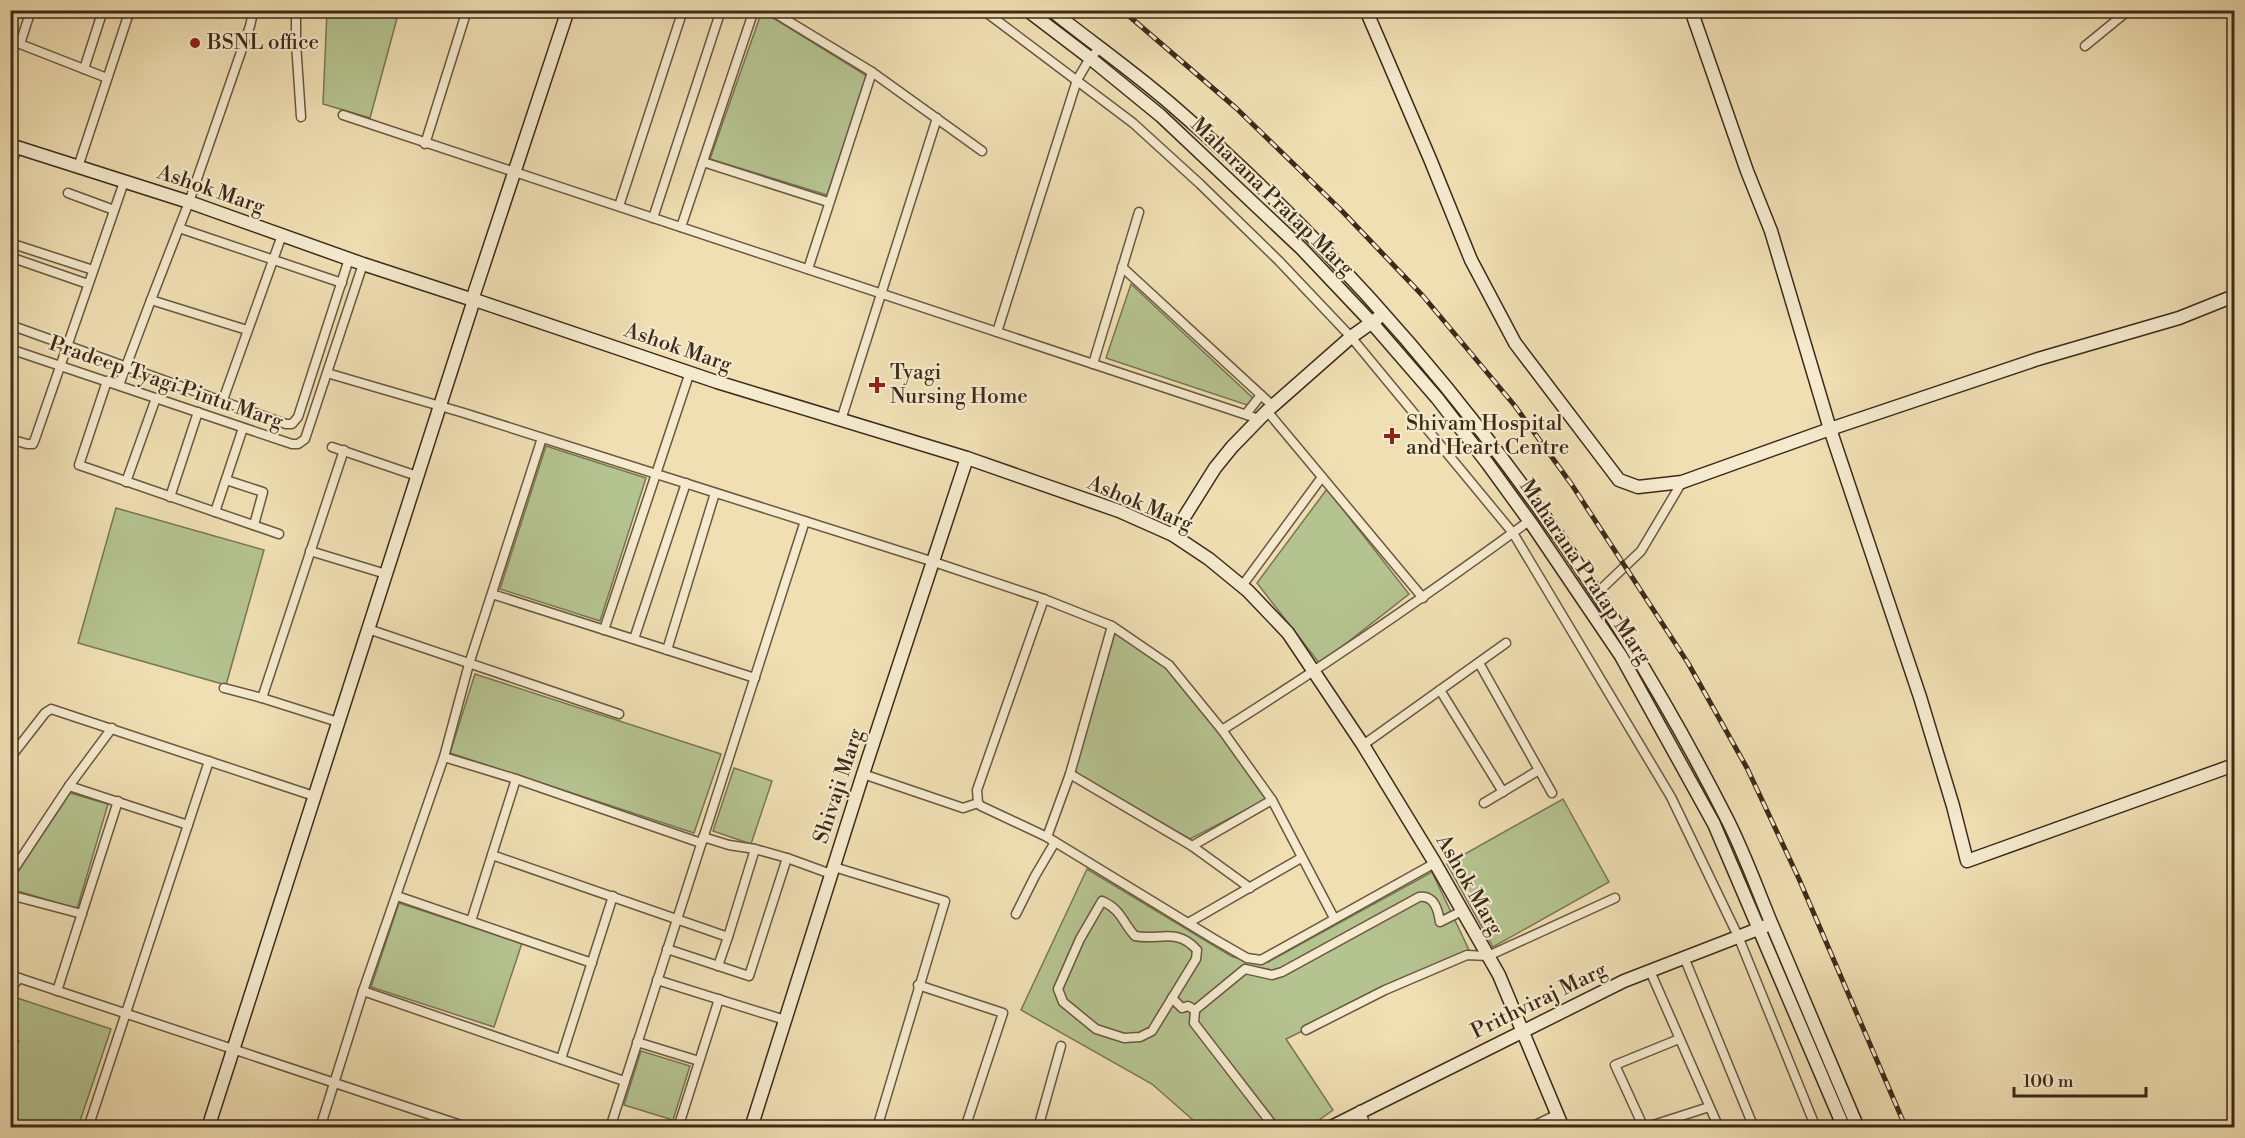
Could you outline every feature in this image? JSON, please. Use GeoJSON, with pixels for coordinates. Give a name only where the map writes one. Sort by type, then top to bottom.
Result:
{"type":"FeatureCollection","features":[{"type":"Feature","properties":{"kind":"street"},"geometry":{"type":"LineString","coordinates":[[20,44],[31,10]]}},
{"type":"Feature","properties":{"kind":"street"},"geometry":{"type":"LineString","coordinates":[[84,69],[103,10]]}},
{"type":"Feature","properties":{"kind":"street"},"geometry":{"type":"LineString","coordinates":[[78,167],[130,10]]}},
{"type":"Feature","properties":{"kind":"street"},"geometry":{"type":"LineString","coordinates":[[119,385],[189,202],[250,26],[252,17],[248,10]]}},
{"type":"Feature","properties":{"kind":"street"},"geometry":{"type":"LineString","coordinates":[[296,10],[301,117]]}},
{"type":"Feature","properties":{"kind":"street"},"geometry":{"type":"LineString","coordinates":[[425,144],[467,10]]}},
{"type":"Feature","properties":{"kind":"street"},"geometry":{"type":"LineString","coordinates":[[208,1128],[568,10]]}},
{"type":"Feature","properties":{"kind":"street"},"geometry":{"type":"LineString","coordinates":[[619,206],[683,10]]}},
{"type":"Feature","properties":{"kind":"street"},"geometry":{"type":"LineString","coordinates":[[653,218],[721,10]]}},
{"type":"Feature","properties":{"kind":"street"},"geometry":{"type":"LineString","coordinates":[[681,227],[754,10]]}},
{"type":"Feature","properties":{"kind":"street"},"geometry":{"type":"LineString","coordinates":[[770,10],[872,72],[982,151]]}},
{"type":"Feature","properties":{"kind":"street"},"geometry":{"type":"LineString","coordinates":[[983,10],[1133,123],[1279,261],[1351,337],[1513,532],[1671,796],[1738,936],[1816,1128]]}},
{"type":"Feature","properties":{"kind":"street","name":"Maharana Pratap Marg"},"geometry":{"type":"LineString","coordinates":[[1027,10],[1161,116],[1302,249],[1372,323],[1437,398],[1529,521],[1621,656],[1714,825],[1845,1128]]}},
{"type":"Feature","properties":{"kind":"street","name":"Maharana Pratap Marg"},"geometry":{"type":"LineString","coordinates":[[1051,10],[1171,104],[1314,239],[1383,313],[1447,388],[1500,454],[1546,517],[1648,675],[1728,820],[1858,1128]]}},
{"type":"Feature","properties":{"kind":"street"},"geometry":{"type":"LineString","coordinates":[[1366,10],[1472,260],[1515,343],[1619,480],[1638,487],[1682,482],[2038,359],[2179,318],[2235,296]]}},
{"type":"Feature","properties":{"kind":"street"},"geometry":{"type":"LineString","coordinates":[[1691,10],[1747,171],[1771,231],[1830,429],[1920,696],[1967,861],[2235,765]]}},
{"type":"Feature","properties":{"kind":"street"},"geometry":{"type":"LineString","coordinates":[[2085,46],[2129,10]]}},
{"type":"Feature","properties":{"kind":"street"},"geometry":{"type":"LineString","coordinates":[[10,43],[20,44],[107,78]]}},
{"type":"Feature","properties":{"kind":"street"},"geometry":{"type":"LineString","coordinates":[[997,332],[1077,80],[1090,58],[1100,48]]}},
{"type":"Feature","properties":{"kind":"street"},"geometry":{"type":"LineString","coordinates":[[808,269],[872,72]]}},
{"type":"Feature","properties":{"kind":"street"},"geometry":{"type":"LineString","coordinates":[[343,115],[1246,414],[1266,412]]}},
{"type":"Feature","properties":{"kind":"street"},"geometry":{"type":"LineString","coordinates":[[841,420],[937,118]]}},
{"type":"Feature","properties":{"kind":"street"},"geometry":{"type":"LineString","coordinates":[[10,168],[14,147]]}},
{"type":"Feature","properties":{"kind":"street","name":"Ashok Marg"},"geometry":{"type":"LineString","coordinates":[[14,147],[189,202],[363,264],[690,372],[967,458],[1119,512],[1173,535],[1209,559],[1242,586],[1288,633],[1363,745],[1435,863],[1488,956],[1523,1030],[1563,1128]]}},
{"type":"Feature","properties":{"kind":"street"},"geometry":{"type":"LineString","coordinates":[[703,162],[828,202]]}},
{"type":"Feature","properties":{"kind":"street"},"geometry":{"type":"LineString","coordinates":[[10,439],[33,444],[124,182]]}},
{"type":"Feature","properties":{"kind":"street"},"geometry":{"type":"LineString","coordinates":[[68,192],[114,210]]}},
{"type":"Feature","properties":{"kind":"street"},"geometry":{"type":"LineString","coordinates":[[1094,364],[1139,212]]}},
{"type":"Feature","properties":{"kind":"street"},"geometry":{"type":"LineString","coordinates":[[179,228],[342,283]]}},
{"type":"Feature","properties":{"kind":"street"},"geometry":{"type":"LineString","coordinates":[[223,400],[282,235]]}},
{"type":"Feature","properties":{"kind":"street"},"geometry":{"type":"LineString","coordinates":[[10,243],[93,270]]}},
{"type":"Feature","properties":{"kind":"street"},"geometry":{"type":"LineString","coordinates":[[10,258],[88,284]]}},
{"type":"Feature","properties":{"kind":"street"},"geometry":{"type":"LineString","coordinates":[[10,325],[286,424],[292,424],[298,417],[349,259]]}},
{"type":"Feature","properties":{"kind":"street","name":"Pradeep Tyagi Pintu Marg"},"geometry":{"type":"LineString","coordinates":[[10,349],[243,428],[298,444],[304,439],[363,264]]}},
{"type":"Feature","properties":{"kind":"street"},"geometry":{"type":"LineString","coordinates":[[1122,267],[1261,395],[1266,412],[1423,598]]}},
{"type":"Feature","properties":{"kind":"street"},"geometry":{"type":"LineString","coordinates":[[152,300],[247,330]]}},
{"type":"Feature","properties":{"kind":"street"},"geometry":{"type":"LineString","coordinates":[[1173,535],[1215,468],[1266,412],[1351,337],[1383,313]]}},
{"type":"Feature","properties":{"kind":"street"},"geometry":{"type":"LineString","coordinates":[[604,630],[690,372]]}},
{"type":"Feature","properties":{"kind":"street"},"geometry":{"type":"LineString","coordinates":[[327,373],[542,438],[934,562],[1044,598],[1112,626],[1169,665],[1222,730],[1272,801],[1334,918]]}},
{"type":"Feature","properties":{"kind":"street"},"geometry":{"type":"LineString","coordinates":[[107,381],[79,465],[279,534]]}},
{"type":"Feature","properties":{"kind":"street"},"geometry":{"type":"LineString","coordinates":[[1246,414],[1261,395]]}},
{"type":"Feature","properties":{"kind":"street"},"geometry":{"type":"LineString","coordinates":[[126,482],[156,398]]}},
{"type":"Feature","properties":{"kind":"street"},"geometry":{"type":"LineString","coordinates":[[170,497],[198,412]]}},
{"type":"Feature","properties":{"kind":"street"},"geometry":{"type":"LineString","coordinates":[[214,512],[243,428]]}},
{"type":"Feature","properties":{"kind":"street"},"geometry":{"type":"LineString","coordinates":[[320,1128],[363,991],[444,757],[469,664],[542,438]]}},
{"type":"Feature","properties":{"kind":"street"},"geometry":{"type":"LineString","coordinates":[[332,447],[417,476]]}},
{"type":"Feature","properties":{"kind":"street"},"geometry":{"type":"LineString","coordinates":[[262,698],[344,450]]}},
{"type":"Feature","properties":{"kind":"street","name":"Shivaji Marg"},"geometry":{"type":"LineString","coordinates":[[751,1128],[832,870],[967,458]]}},
{"type":"Feature","properties":{"kind":"street"},"geometry":{"type":"LineString","coordinates":[[1242,586],[1322,477]]}},
{"type":"Feature","properties":{"kind":"street"},"geometry":{"type":"LineString","coordinates":[[226,480],[262,492],[254,525]]}},
{"type":"Feature","properties":{"kind":"street"},"geometry":{"type":"LineString","coordinates":[[1596,594],[1641,551],[1682,482]]}},
{"type":"Feature","properties":{"kind":"street"},"geometry":{"type":"LineString","coordinates":[[634,639],[686,483]]}},
{"type":"Feature","properties":{"kind":"street"},"geometry":{"type":"LineString","coordinates":[[667,650],[716,493]]}},
{"type":"Feature","properties":{"kind":"street"},"geometry":{"type":"LineString","coordinates":[[610,1128],[805,521]]}},
{"type":"Feature","properties":{"kind":"street"},"geometry":{"type":"LineString","coordinates":[[1222,730],[1314,672],[1423,598],[1529,521]]}},
{"type":"Feature","properties":{"kind":"street"},"geometry":{"type":"LineString","coordinates":[[310,551],[386,574]]}},
{"type":"Feature","properties":{"kind":"street"},"geometry":{"type":"LineString","coordinates":[[492,594],[755,678]]}},
{"type":"Feature","properties":{"kind":"street"},"geometry":{"type":"LineString","coordinates":[[978,803],[977,790],[1044,598]]}},
{"type":"Feature","properties":{"kind":"street"},"geometry":{"type":"LineString","coordinates":[[1016,914],[1051,839],[1112,626]]}},
{"type":"Feature","properties":{"kind":"street"},"geometry":{"type":"LineString","coordinates":[[368,629],[619,714]]}},
{"type":"Feature","properties":{"kind":"street"},"geometry":{"type":"LineString","coordinates":[[1363,745],[1506,643]]}},
{"type":"Feature","properties":{"kind":"street"},"geometry":{"type":"LineString","coordinates":[[1479,663],[1552,793]]}},
{"type":"Feature","properties":{"kind":"street"},"geometry":{"type":"LineString","coordinates":[[224,688],[338,722]]}},
{"type":"Feature","properties":{"kind":"street"},"geometry":{"type":"LineString","coordinates":[[1440,690],[1503,792]]}},
{"type":"Feature","properties":{"kind":"street"},"geometry":{"type":"LineString","coordinates":[[10,758],[51,709],[314,796]]}},
{"type":"Feature","properties":{"kind":"street"},"geometry":{"type":"LineString","coordinates":[[10,875],[69,786],[112,728]]}},
{"type":"Feature","properties":{"kind":"street"},"geometry":{"type":"LineString","coordinates":[[444,757],[702,840],[755,849],[945,901],[877,1128]]}},
{"type":"Feature","properties":{"kind":"street"},"geometry":{"type":"LineString","coordinates":[[88,1128],[209,761]]}},
{"type":"Feature","properties":{"kind":"street"},"geometry":{"type":"LineString","coordinates":[[1484,803],[1539,770]]}},
{"type":"Feature","properties":{"kind":"street"},"geometry":{"type":"LineString","coordinates":[[863,774],[963,808],[978,803]]}},
{"type":"Feature","properties":{"kind":"street"},"geometry":{"type":"LineString","coordinates":[[1070,774],[1192,846],[1250,888]]}},
{"type":"Feature","properties":{"kind":"street"},"geometry":{"type":"LineString","coordinates":[[471,921],[516,779]]}},
{"type":"Feature","properties":{"kind":"street"},"geometry":{"type":"LineString","coordinates":[[69,786],[188,825]]}},
{"type":"Feature","properties":{"kind":"street"},"geometry":{"type":"LineString","coordinates":[[57,990],[118,801]]}},
{"type":"Feature","properties":{"kind":"street"},"geometry":{"type":"LineString","coordinates":[[1192,846],[1272,801]]}},
{"type":"Feature","properties":{"kind":"street"},"geometry":{"type":"LineString","coordinates":[[978,803],[1051,839],[1247,958],[1261,960],[1435,863]]}},
{"type":"Feature","properties":{"kind":"street"},"geometry":{"type":"LineString","coordinates":[[718,966],[755,849]]}},
{"type":"Feature","properties":{"kind":"street"},"geometry":{"type":"LineString","coordinates":[[492,855],[728,937]]}},
{"type":"Feature","properties":{"kind":"street"},"geometry":{"type":"LineString","coordinates":[[667,949],[749,976],[787,858]]}},
{"type":"Feature","properties":{"kind":"street"},"geometry":{"type":"LineString","coordinates":[[1188,923],[1301,858]]}},
{"type":"Feature","properties":{"kind":"street"},"geometry":{"type":"LineString","coordinates":[[10,895],[82,914]]}},
{"type":"Feature","properties":{"kind":"street"},"geometry":{"type":"LineString","coordinates":[[397,896],[592,963]]}},
{"type":"Feature","properties":{"kind":"street"},"geometry":{"type":"LineString","coordinates":[[561,1059],[613,896]]}},
{"type":"Feature","properties":{"kind":"street"},"geometry":{"type":"LineString","coordinates":[[1275,1128],[1194,1023],[1195,1010],[1245,969],[1272,975],[1282,972],[1419,897],[1424,896],[1432,901],[1438,909],[1440,922],[1462,911]]}},
{"type":"Feature","properties":{"kind":"street"},"geometry":{"type":"LineString","coordinates":[[1306,1030],[1385,990],[1467,955],[1488,956],[1615,898]]}},
{"type":"Feature","properties":{"kind":"street"},"geometry":{"type":"LineString","coordinates":[[1102,901],[1122,916],[1135,936],[1142,938],[1172,935],[1189,941],[1197,950],[1196,959],[1172,998],[1152,1031],[1140,1037],[1124,1038],[1096,1029],[1064,1002],[1058,989],[1080,939],[1102,901]]}},
{"type":"Feature","properties":{"kind":"street","name":"Prithviraj Marg"},"geometry":{"type":"LineString","coordinates":[[1329,1128],[1360,1110],[1523,1030],[1650,971],[1772,923]]}},
{"type":"Feature","properties":{"kind":"street"},"geometry":{"type":"LineString","coordinates":[[1684,957],[1754,1128]]}},
{"type":"Feature","properties":{"kind":"street"},"geometry":{"type":"LineString","coordinates":[[1650,971],[1719,1128]]}},
{"type":"Feature","properties":{"kind":"street"},"geometry":{"type":"LineString","coordinates":[[10,990],[15,977],[470,1128]]}},
{"type":"Feature","properties":{"kind":"street"},"geometry":{"type":"LineString","coordinates":[[657,980],[785,1020]]}},
{"type":"Feature","properties":{"kind":"street"},"geometry":{"type":"LineString","coordinates":[[918,985],[1003,1013],[965,1128]]}},
{"type":"Feature","properties":{"kind":"street"},"geometry":{"type":"LineString","coordinates":[[363,991],[624,1081]]}},
{"type":"Feature","properties":{"kind":"street"},"geometry":{"type":"LineString","coordinates":[[1172,998],[1182,1008],[1188,1006],[1195,1010]]}},
{"type":"Feature","properties":{"kind":"street"},"geometry":{"type":"LineString","coordinates":[[678,1128],[719,999]]}},
{"type":"Feature","properties":{"kind":"street"},"geometry":{"type":"LineString","coordinates":[[1679,1039],[1615,1065],[1643,1126],[1650,1126],[1709,1107]]}},
{"type":"Feature","properties":{"kind":"street"},"geometry":{"type":"LineString","coordinates":[[637,1042],[699,1061]]}},
{"type":"Feature","properties":{"kind":"street"},"geometry":{"type":"LineString","coordinates":[[1038,1128],[1061,1046]]}},
{"type":"Feature","properties":{"kind":"street"},"geometry":{"type":"LineString","coordinates":[[1360,1110],[1367,1128]]}},
{"type":"Feature","properties":{"kind":"street"},"geometry":{"type":"LineString","coordinates":[[1529,1128],[1558,1114]]}},
{"type":"Feature","properties":{"kind":"green space"},"geometry":{"type":"Polygon","coordinates":[[[327,11],[399,11],[370,118],[323,104],[327,11]]]}},
{"type":"Feature","properties":{"kind":"green space"},"geometry":{"type":"Polygon","coordinates":[[[762,11],[867,76],[827,195],[710,159],[762,11]]]}},
{"type":"Feature","properties":{"kind":"green space"},"geometry":{"type":"Polygon","coordinates":[[[1131,284],[1255,400],[1247,405],[1106,358],[1131,284]]]}},
{"type":"Feature","properties":{"kind":"green space"},"geometry":{"type":"Polygon","coordinates":[[[546,446],[646,478],[600,621],[500,589],[546,446]]]}},
{"type":"Feature","properties":{"kind":"green space"},"geometry":{"type":"Polygon","coordinates":[[[1327,489],[1409,594],[1320,664],[1257,583],[1327,489]]]}},
{"type":"Feature","properties":{"kind":"green space"},"geometry":{"type":"Polygon","coordinates":[[[116,508],[264,550],[226,685],[78,643],[116,508]]]}},
{"type":"Feature","properties":{"kind":"green space"},"geometry":{"type":"Polygon","coordinates":[[[1115,633],[1168,667],[1226,733],[1267,799],[1190,839],[1074,772],[1115,633]]]}},
{"type":"Feature","properties":{"kind":"green space"},"geometry":{"type":"Polygon","coordinates":[[[475,674],[721,754],[694,833],[450,753],[475,674]]]}},
{"type":"Feature","properties":{"kind":"green space"},"geometry":{"type":"Polygon","coordinates":[[[734,768],[772,781],[751,844],[713,831],[734,768]]]}},
{"type":"Feature","properties":{"kind":"green space"},"geometry":{"type":"Polygon","coordinates":[[[70,793],[108,804],[77,909],[11,889],[11,882],[70,793]]]}},
{"type":"Feature","properties":{"kind":"green space"},"geometry":{"type":"Polygon","coordinates":[[[1563,799],[1609,882],[1493,947],[1447,864],[1563,799]]]}},
{"type":"Feature","properties":{"kind":"green space"},"geometry":{"type":"Polygon","coordinates":[[[1087,869],[1231,956],[1251,963],[1268,962],[1432,872],[1469,950],[1286,1039],[1333,1110],[1309,1127],[1201,1127],[1152,1084],[1021,1010],[1087,869]]]}},
{"type":"Feature","properties":{"kind":"green space"},"geometry":{"type":"Polygon","coordinates":[[[399,903],[522,943],[494,1027],[371,987],[399,903]]]}},
{"type":"Feature","properties":{"kind":"green space"},"geometry":{"type":"Polygon","coordinates":[[[11,996],[111,1029],[78,1127],[11,1127],[11,1053],[19,1041],[11,1035],[11,996]]]}},
{"type":"Feature","properties":{"kind":"green space"},"geometry":{"type":"Polygon","coordinates":[[[641,1051],[690,1066],[673,1120],[624,1105],[641,1051]]]}},
{"type":"Feature","properties":{"kind":"railway"},"geometry":{"type":"LineString","coordinates":[[1122,10],[1236,108],[1341,210],[1423,296],[1515,406],[1572,485],[1688,663],[1747,768],[1799,879],[1906,1128]]}},
{"type":"Feature","properties":{"kind":"place","name":"BSNL office"},"geometry":{"type":"Point","coordinates":[195,43]}},
{"type":"Feature","properties":{"kind":"place","name":"Tyagi Nursing Home"},"geometry":{"type":"Point","coordinates":[877,385]}},
{"type":"Feature","properties":{"kind":"place","name":"Shivam Hospital and Heart Centre"},"geometry":{"type":"Point","coordinates":[1392,436]}}]}
